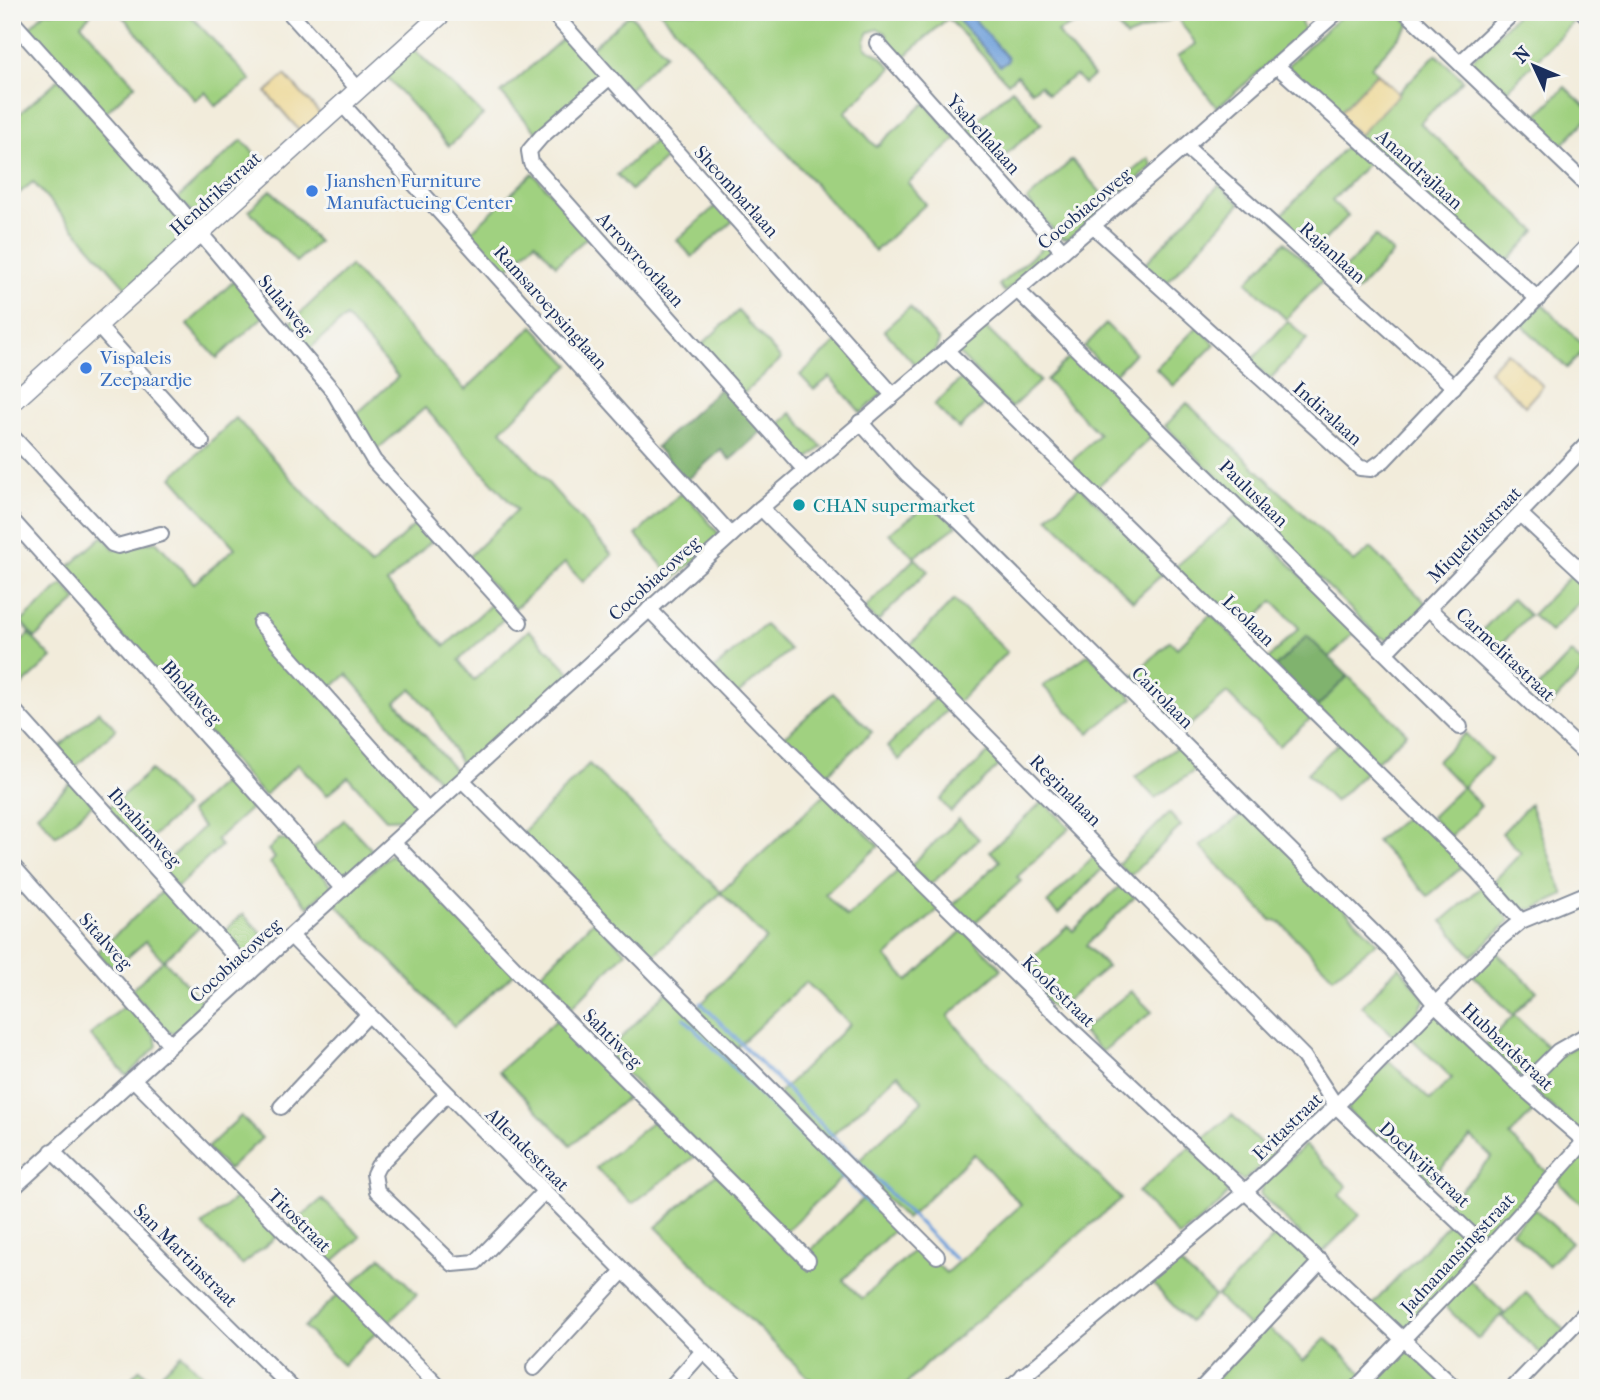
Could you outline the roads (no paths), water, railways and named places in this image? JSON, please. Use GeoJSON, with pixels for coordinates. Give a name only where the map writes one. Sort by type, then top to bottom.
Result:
{"type":"FeatureCollection","features":[{"type":"Feature","properties":{"kind":"street"},"geometry":{"type":"LineString","coordinates":[[289,12],[359,90]]}},
{"type":"Feature","properties":{"kind":"street","name":"Hendrikstraat"},"geometry":{"type":"LineString","coordinates":[[12,403],[444,12]]}},
{"type":"Feature","properties":{"kind":"street","name":"Sheombarlaan"},"geometry":{"type":"LineString","coordinates":[[552,12],[893,395]]}},
{"type":"Feature","properties":{"kind":"street","name":"Cocobiacoweg"},"geometry":{"type":"LineString","coordinates":[[12,1189],[761,508],[1186,146],[1337,12]]}},
{"type":"Feature","properties":{"kind":"street"},"geometry":{"type":"LineString","coordinates":[[1406,12],[1588,186]]}},
{"type":"Feature","properties":{"kind":"street"},"geometry":{"type":"LineString","coordinates":[[1460,64],[1514,12]]}},
{"type":"Feature","properties":{"kind":"street"},"geometry":{"type":"LineString","coordinates":[[1583,12],[1588,17]]}},
{"type":"Feature","properties":{"kind":"street","name":"Sulaiweg"},"geometry":{"type":"LineString","coordinates":[[12,21],[201,234],[333,391],[374,461],[520,622]]}},
{"type":"Feature","properties":{"kind":"street","name":"Ysabellalaan"},"geometry":{"type":"LineString","coordinates":[[877,43],[1063,251]]}},
{"type":"Feature","properties":{"kind":"street","name":"Anandrajlaan"},"geometry":{"type":"LineString","coordinates":[[1277,66],[1538,299]]}},
{"type":"Feature","properties":{"kind":"street","name":"Arrowrootlaan"},"geometry":{"type":"LineString","coordinates":[[610,77],[533,146],[529,151],[531,163],[805,470]]}},
{"type":"Feature","properties":{"kind":"street","name":"Ramsaroepsinglaan"},"geometry":{"type":"LineString","coordinates":[[343,105],[731,535]]}},
{"type":"Feature","properties":{"kind":"street","name":"Rajanlaan"},"geometry":{"type":"LineString","coordinates":[[1186,146],[1454,387]]}},
{"type":"Feature","properties":{"kind":"street","name":"Indiralaan"},"geometry":{"type":"LineString","coordinates":[[1092,225],[1360,468],[1371,469],[1384,460],[1588,245]]}},
{"type":"Feature","properties":{"kind":"street","name":"Pauluslaan"},"geometry":{"type":"LineString","coordinates":[[1017,290],[1387,651],[1460,727]]}},
{"type":"Feature","properties":{"kind":"street"},"geometry":{"type":"LineString","coordinates":[[98,326],[202,442]]}},
{"type":"Feature","properties":{"kind":"street","name":"Leolaan"},"geometry":{"type":"LineString","coordinates":[[946,350],[1477,872],[1521,921]]}},
{"type":"Feature","properties":{"kind":"street","name":"Cairolaan"},"geometry":{"type":"LineString","coordinates":[[860,422],[907,474],[960,522],[1392,951],[1434,1003]]}},
{"type":"Feature","properties":{"kind":"street"},"geometry":{"type":"LineString","coordinates":[[12,436],[112,544],[118,546],[162,534]]}},
{"type":"Feature","properties":{"kind":"street","name":"Miquelitastraat"},"geometry":{"type":"LineString","coordinates":[[1387,651],[1588,443]]}},
{"type":"Feature","properties":{"kind":"street","name":"Reginalaan"},"geometry":{"type":"LineString","coordinates":[[761,508],[1304,1057],[1336,1106]]}},
{"type":"Feature","properties":{"kind":"street"},"geometry":{"type":"LineString","coordinates":[[1520,514],[1588,577]]}},
{"type":"Feature","properties":{"kind":"street","name":"Bholaweg"},"geometry":{"type":"LineString","coordinates":[[12,520],[343,889]]}},
{"type":"Feature","properties":{"kind":"street","name":"Koolestraat"},"geometry":{"type":"LineString","coordinates":[[649,609],[761,724],[1023,983],[1455,1388]]}},
{"type":"Feature","properties":{"kind":"street","name":"Carmelitastraat"},"geometry":{"type":"LineString","coordinates":[[1429,609],[1588,756]]}},
{"type":"Feature","properties":{"kind":"street"},"geometry":{"type":"LineString","coordinates":[[260,623],[428,811]]}},
{"type":"Feature","properties":{"kind":"street","name":"Ibrahimweg"},"geometry":{"type":"LineString","coordinates":[[12,708],[250,973]]}},
{"type":"Feature","properties":{"kind":"street"},"geometry":{"type":"LineString","coordinates":[[463,780],[937,1256]]}},
{"type":"Feature","properties":{"kind":"street","name":"Sahtiweg"},"geometry":{"type":"LineString","coordinates":[[394,842],[528,982],[808,1259]]}},
{"type":"Feature","properties":{"kind":"street","name":"Sitalweg"},"geometry":{"type":"LineString","coordinates":[[12,864],[170,1044]]}},
{"type":"Feature","properties":{"kind":"street","name":"Evitastraat"},"geometry":{"type":"LineString","coordinates":[[1009,1388],[1245,1192],[1336,1106],[1473,963],[1521,921],[1588,893]]}},
{"type":"Feature","properties":{"kind":"street","name":"Allendestraat"},"geometry":{"type":"LineString","coordinates":[[291,936],[740,1388]]}},
{"type":"Feature","properties":{"kind":"street","name":"Hubbardstraat"},"geometry":{"type":"LineString","coordinates":[[1434,1003],[1522,1087],[1586,1143]]}},
{"type":"Feature","properties":{"kind":"street"},"geometry":{"type":"LineString","coordinates":[[281,1107],[368,1016]]}},
{"type":"Feature","properties":{"kind":"street"},"geometry":{"type":"LineString","coordinates":[[1522,1087],[1558,1051],[1588,1034]]}},
{"type":"Feature","properties":{"kind":"street","name":"Titostraat"},"geometry":{"type":"LineString","coordinates":[[133,1079],[440,1388]]}},
{"type":"Feature","properties":{"kind":"street"},"geometry":{"type":"LineString","coordinates":[[447,1094],[378,1166],[374,1174],[377,1191],[453,1264],[460,1266],[476,1262],[544,1192]]}},
{"type":"Feature","properties":{"kind":"street","name":"Doelwijtstraat"},"geometry":{"type":"LineString","coordinates":[[1336,1106],[1489,1250]]}},
{"type":"Feature","properties":{"kind":"street","name":"Jadnanansingstraat"},"geometry":{"type":"LineString","coordinates":[[1356,1388],[1489,1250],[1586,1143]]}},
{"type":"Feature","properties":{"kind":"street","name":"San Martinstraat"},"geometry":{"type":"LineString","coordinates":[[52,1151],[292,1388]]}},
{"type":"Feature","properties":{"kind":"street"},"geometry":{"type":"LineString","coordinates":[[1202,1388],[1321,1261]]}},
{"type":"Feature","properties":{"kind":"street"},"geometry":{"type":"LineString","coordinates":[[534,1368],[623,1271]]}},
{"type":"Feature","properties":{"kind":"street"},"geometry":{"type":"LineString","coordinates":[[1513,1388],[1588,1310]]}},
{"type":"Feature","properties":{"kind":"street"},"geometry":{"type":"LineString","coordinates":[[670,1388],[703,1351]]}},
{"type":"Feature","properties":{"kind":"street"},"geometry":{"type":"LineString","coordinates":[[1023,1376],[1034,1388]]}},
{"type":"Feature","properties":{"kind":"water"},"geometry":{"type":"Polygon","coordinates":[[[951,12],[968,12],[1008,58],[1007,62],[1000,66],[951,12]]]}},
{"type":"Feature","properties":{"kind":"waterway"},"geometry":{"type":"LineString","coordinates":[[701,1003],[955,1259]]}},
{"type":"Feature","properties":{"kind":"waterway"},"geometry":{"type":"LineString","coordinates":[[684,1018],[876,1211]]}},
{"type":"Feature","properties":{"kind":"place","name":"Jianshen Furniture Manufactueing Center"},"geometry":{"type":"Point","coordinates":[312,191]}},
{"type":"Feature","properties":{"kind":"place","name":"Vispaleis Zeepaardje"},"geometry":{"type":"Point","coordinates":[86,368]}},
{"type":"Feature","properties":{"kind":"place","name":"CHAN supermarket"},"geometry":{"type":"Point","coordinates":[799,505]}}]}
